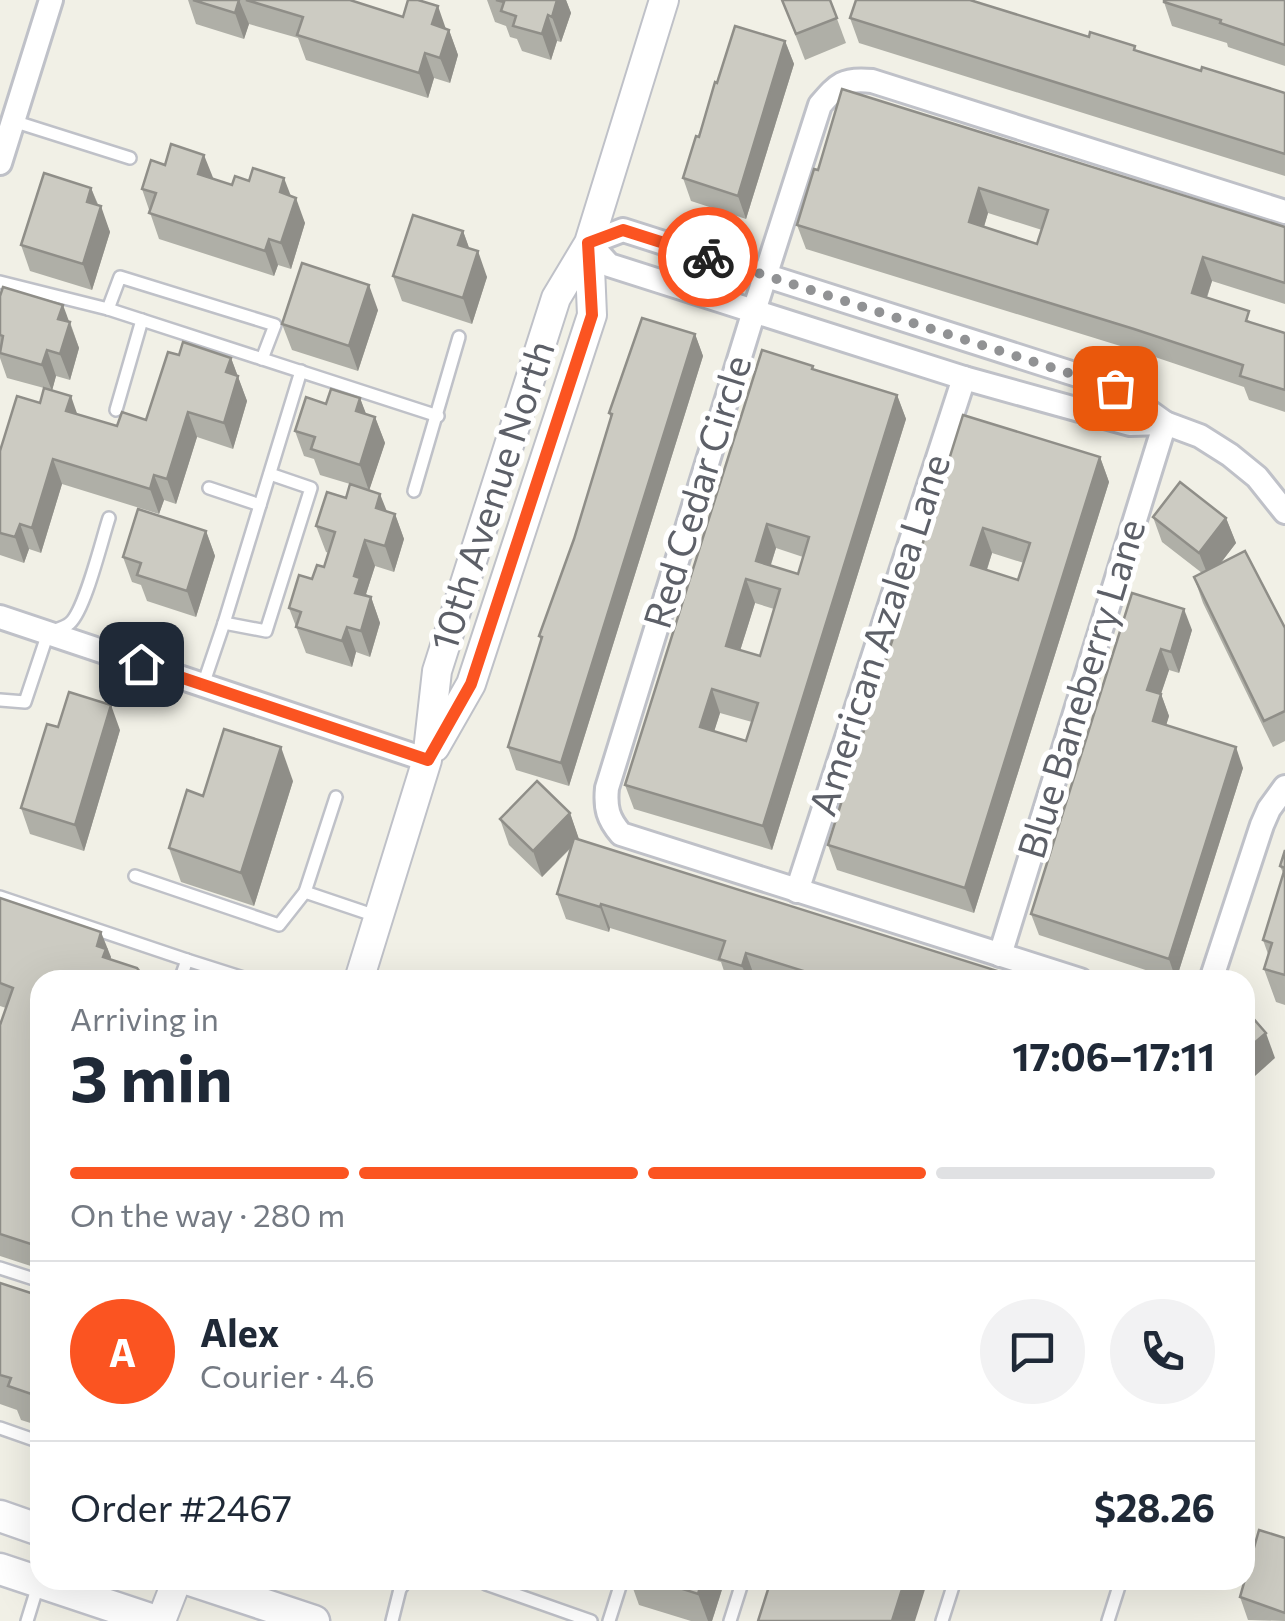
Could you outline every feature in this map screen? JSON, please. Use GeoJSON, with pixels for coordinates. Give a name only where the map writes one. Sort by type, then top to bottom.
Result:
{"type":"FeatureCollection","features":[{"type":"Feature","properties":{"kind":"main road"},"geometry":{"type":"LineString","coordinates":[[0,1516],[30,1526]]}},
{"type":"Feature","properties":{"kind":"main road"},"geometry":{"type":"LineString","coordinates":[[0,1570],[30,1579]]}},
{"type":"Feature","properties":{"kind":"main road"},"geometry":{"type":"LineString","coordinates":[[63,1590],[159,1621]]}},
{"type":"Feature","properties":{"kind":"main road"},"geometry":{"type":"LineString","coordinates":[[220,1590],[314,1621]]}},
{"type":"Feature","properties":{"kind":"street"},"geometry":{"type":"LineString","coordinates":[[0,163],[51,0]]}},
{"type":"Feature","properties":{"kind":"street","name":"10th Avenue North"},"geometry":{"type":"LineString","coordinates":[[363,970],[428,760],[437,671],[556,298],[588,243],[664,0]]}},
{"type":"Feature","properties":{"kind":"street","name":"Red Cedar Circle"},"geometry":{"type":"LineString","coordinates":[[1048,970],[621,834],[610,821],[606,788],[765,275],[820,105],[838,84],[855,79],[872,80],[1285,212]]}},
{"type":"Feature","properties":{"kind":"street"},"geometry":{"type":"LineString","coordinates":[[1166,422],[1130,424],[964,378],[609,266],[588,243],[623,230],[1115,388],[1166,422],[1200,436],[1230,455],[1256,477],[1285,512]]}},
{"type":"Feature","properties":{"kind":"street","name":"10th Avenue North"},"geometry":{"type":"LineString","coordinates":[[428,760],[471,684],[592,315],[588,243]]}},
{"type":"Feature","properties":{"kind":"street","name":"American Azalea Lane"},"geometry":{"type":"LineString","coordinates":[[797,892],[964,378]]}},
{"type":"Feature","properties":{"kind":"street","name":"Blue Baneberry Lane"},"geometry":{"type":"LineString","coordinates":[[1000,955],[1166,422]]}},
{"type":"Feature","properties":{"kind":"street"},"geometry":{"type":"LineString","coordinates":[[0,617],[428,760]]}},
{"type":"Feature","properties":{"kind":"street"},"geometry":{"type":"LineString","coordinates":[[1214,970],[1262,825],[1283,793]]}},
{"type":"Feature","properties":{"kind":"street"},"geometry":{"type":"LineString","coordinates":[[159,1621],[173,1590]]}},
{"type":"Feature","properties":{"kind":"lane"},"geometry":{"type":"LineString","coordinates":[[13,121],[130,158]]}},
{"type":"Feature","properties":{"kind":"lane"},"geometry":{"type":"LineString","coordinates":[[108,309],[120,277],[275,325],[262,359]]}},
{"type":"Feature","properties":{"kind":"lane"},"geometry":{"type":"LineString","coordinates":[[0,282],[108,309],[438,416]]}},
{"type":"Feature","properties":{"kind":"lane"},"geometry":{"type":"LineString","coordinates":[[116,410],[142,320]]}},
{"type":"Feature","properties":{"kind":"lane"},"geometry":{"type":"LineString","coordinates":[[414,491],[460,338]]}},
{"type":"Feature","properties":{"kind":"lane"},"geometry":{"type":"LineString","coordinates":[[203,685],[301,372]]}},
{"type":"Feature","properties":{"kind":"lane"},"geometry":{"type":"LineString","coordinates":[[224,623],[266,631],[312,488],[270,474]]}},
{"type":"Feature","properties":{"kind":"lane"},"geometry":{"type":"LineString","coordinates":[[209,488],[260,505]]}},
{"type":"Feature","properties":{"kind":"lane"},"geometry":{"type":"LineString","coordinates":[[0,700],[25,702],[48,633],[70,624],[76,614],[109,518]]}},
{"type":"Feature","properties":{"kind":"lane"},"geometry":{"type":"LineString","coordinates":[[136,876],[278,925],[305,892],[336,797]]}},
{"type":"Feature","properties":{"kind":"lane"},"geometry":{"type":"LineString","coordinates":[[305,892],[380,917]]}},
{"type":"Feature","properties":{"kind":"lane"},"geometry":{"type":"LineString","coordinates":[[0,897],[218,970]]}},
{"type":"Feature","properties":{"kind":"lane"},"geometry":{"type":"LineString","coordinates":[[184,970],[187,960]]}},
{"type":"Feature","properties":{"kind":"lane"},"geometry":{"type":"LineString","coordinates":[[0,1268],[30,1278]]}},
{"type":"Feature","properties":{"kind":"lane"},"geometry":{"type":"LineString","coordinates":[[0,1428],[30,1438]]}},
{"type":"Feature","properties":{"kind":"lane"},"geometry":{"type":"LineString","coordinates":[[28,1621],[36,1590]]}},
{"type":"Feature","properties":{"kind":"lane"},"geometry":{"type":"LineString","coordinates":[[392,1621],[399,1590]]}},
{"type":"Feature","properties":{"kind":"lane"},"geometry":{"type":"LineString","coordinates":[[503,1590],[591,1621]]}},
{"type":"Feature","properties":{"kind":"lane"},"geometry":{"type":"LineString","coordinates":[[609,1621],[619,1590]]}},
{"type":"Feature","properties":{"kind":"lane"},"geometry":{"type":"LineString","coordinates":[[730,1621],[740,1590]]}},
{"type":"Feature","properties":{"kind":"lane"},"geometry":{"type":"LineString","coordinates":[[942,1621],[952,1590]]}},
{"type":"Feature","properties":{"kind":"lane"},"geometry":{"type":"LineString","coordinates":[[1108,1621],[1119,1590]]}},
{"type":"Feature","properties":{"kind":"building"},"geometry":{"type":"Polygon","coordinates":[[[193,0],[239,0],[235,13],[193,0]]]}},
{"type":"Feature","properties":{"kind":"building"},"geometry":{"type":"Polygon","coordinates":[[[246,0],[350,0],[403,17],[408,0],[418,0],[438,6],[432,24],[449,30],[440,58],[425,53],[419,73],[297,35],[303,17],[246,0]]]}},
{"type":"Feature","properties":{"kind":"building"},"geometry":{"type":"Polygon","coordinates":[[[496,0],[557,0],[542,34],[513,26],[516,16],[501,11],[504,2],[496,0]]]}},
{"type":"Feature","properties":{"kind":"building"},"geometry":{"type":"Polygon","coordinates":[[[782,0],[830,0],[837,18],[796,34],[782,0]]]}},
{"type":"Feature","properties":{"kind":"building"},"geometry":{"type":"Polygon","coordinates":[[[856,0],[970,0],[1089,37],[1090,32],[1201,71],[1202,67],[1285,93],[1285,154],[850,18],[856,0]]]}},
{"type":"Feature","properties":{"kind":"building"},"geometry":{"type":"Polygon","coordinates":[[[1164,0],[1285,0],[1285,45],[1220,23],[1221,20],[1164,0]]]}},
{"type":"Feature","properties":{"kind":"building"},"geometry":{"type":"Polygon","coordinates":[[[735,26],[785,41],[738,196],[683,178],[735,26]]]}},
{"type":"Feature","properties":{"kind":"building"},"geometry":{"type":"Polygon","coordinates":[[[842,89],[1285,227],[1285,283],[1203,257],[1192,293],[1249,311],[1246,321],[1285,333],[1285,390],[1240,376],[1243,365],[797,225],[814,169],[818,170],[842,89]],[[979,188],[969,222],[1037,244],[1048,210],[979,188]]]}},
{"type":"Feature","properties":{"kind":"building"},"geometry":{"type":"Polygon","coordinates":[[[171,144],[204,155],[198,174],[232,185],[235,176],[249,181],[253,168],[284,178],[280,192],[296,198],[281,243],[269,239],[265,251],[149,213],[156,193],[142,189],[151,160],[165,165],[171,144]]]}},
{"type":"Feature","properties":{"kind":"building"},"geometry":{"type":"Polygon","coordinates":[[[44,173],[91,188],[87,202],[101,206],[83,264],[21,245],[44,173]]]}},
{"type":"Feature","properties":{"kind":"building"},"geometry":{"type":"Polygon","coordinates":[[[413,215],[463,231],[458,245],[478,251],[463,298],[393,276],[413,215]]]}},
{"type":"Feature","properties":{"kind":"building"},"geometry":{"type":"Polygon","coordinates":[[[302,263],[369,285],[349,346],[282,324],[302,263]]]}},
{"type":"Feature","properties":{"kind":"building"},"geometry":{"type":"Polygon","coordinates":[[[3,287],[63,305],[58,319],[70,322],[60,354],[47,350],[42,365],[0,353],[3,287]]]}},
{"type":"Feature","properties":{"kind":"building"},"geometry":{"type":"Polygon","coordinates":[[[642,318],[695,334],[561,763],[508,747],[542,637],[539,636],[574,539],[612,414],[609,413],[642,318]]]}},
{"type":"Feature","properties":{"kind":"building"},"geometry":{"type":"Polygon","coordinates":[[[183,342],[231,358],[226,372],[238,376],[224,423],[188,412],[167,479],[154,475],[150,489],[53,459],[32,528],[20,524],[15,537],[0,533],[0,451],[17,396],[40,403],[44,388],[71,396],[66,411],[117,426],[122,412],[146,420],[168,352],[179,355],[183,342]]]}},
{"type":"Feature","properties":{"kind":"building"},"geometry":{"type":"Polygon","coordinates":[[[762,350],[897,395],[763,826],[625,785],[762,350]],[[767,524],[756,561],[798,574],[809,537],[767,524]],[[746,579],[726,646],[760,656],[780,589],[746,579]],[[712,689],[700,727],[746,741],[758,703],[712,689]]]}},
{"type":"Feature","properties":{"kind":"building"},"geometry":{"type":"Polygon","coordinates":[[[331,389],[360,398],[356,411],[375,417],[360,465],[311,449],[315,437],[295,431],[306,397],[326,404],[331,389]]]}},
{"type":"Feature","properties":{"kind":"building"},"geometry":{"type":"Polygon","coordinates":[[[963,415],[1100,457],[965,888],[828,845],[963,415]],[[983,528],[971,565],[1018,580],[1030,543],[983,528]]]}},
{"type":"Feature","properties":{"kind":"building"},"geometry":{"type":"Polygon","coordinates":[[[1180,482],[1226,518],[1199,553],[1153,517],[1180,482]]]}},
{"type":"Feature","properties":{"kind":"building"},"geometry":{"type":"Polygon","coordinates":[[[350,484],[380,494],[376,508],[395,514],[385,546],[365,540],[354,576],[360,578],[355,593],[371,597],[361,631],[347,627],[342,641],[296,627],[301,612],[289,608],[299,575],[312,579],[317,565],[324,567],[335,532],[316,526],[327,492],[346,498],[350,484]]]}},
{"type":"Feature","properties":{"kind":"building"},"geometry":{"type":"Polygon","coordinates":[[[138,509],[206,531],[187,591],[137,575],[141,563],[123,557],[138,509]]]}},
{"type":"Feature","properties":{"kind":"building"},"geometry":{"type":"Polygon","coordinates":[[[1245,551],[1285,628],[1285,711],[1264,721],[1194,577],[1245,551]]]}},
{"type":"Feature","properties":{"kind":"building"},"geometry":{"type":"Polygon","coordinates":[[[1132,593],[1184,609],[1171,652],[1161,649],[1147,690],[1161,694],[1153,721],[1236,747],[1169,959],[1031,914],[1132,593]]]}},
{"type":"Feature","properties":{"kind":"building"},"geometry":{"type":"Polygon","coordinates":[[[69,692],[111,705],[75,825],[21,808],[47,724],[58,727],[69,692]]]}},
{"type":"Feature","properties":{"kind":"building"},"geometry":{"type":"Polygon","coordinates":[[[224,729],[281,747],[241,873],[169,848],[187,790],[203,796],[224,729]]]}},
{"type":"Feature","properties":{"kind":"building"},"geometry":{"type":"Polygon","coordinates":[[[537,781],[570,813],[533,851],[500,819],[537,781]]]}},
{"type":"Feature","properties":{"kind":"building"},"geometry":{"type":"Polygon","coordinates":[[[574,838],[994,970],[800,970],[746,953],[742,966],[719,959],[725,941],[557,894],[574,838]]]}},
{"type":"Feature","properties":{"kind":"building"},"geometry":{"type":"Polygon","coordinates":[[[1285,868],[1285,975],[1264,969],[1272,943],[1263,940],[1285,868]]]}},
{"type":"Feature","properties":{"kind":"building"},"geometry":{"type":"Polygon","coordinates":[[[0,898],[101,932],[97,946],[106,949],[103,957],[138,970],[30,970],[30,1244],[0,1234],[0,1025],[13,988],[0,983],[0,898]]]}},
{"type":"Feature","properties":{"kind":"building"},"geometry":{"type":"Polygon","coordinates":[[[1255,1020],[1266,1033],[1255,1042],[1255,1020]]]}},
{"type":"Feature","properties":{"kind":"building"},"geometry":{"type":"Polygon","coordinates":[[[0,1283],[30,1293],[30,1394],[8,1386],[11,1378],[0,1375],[0,1283]]]}},
{"type":"Feature","properties":{"kind":"building"},"geometry":{"type":"Polygon","coordinates":[[[1259,1530],[1285,1538],[1285,1613],[1240,1597],[1242,1590],[1255,1590],[1255,1544],[1259,1530]]]}},
{"type":"Feature","properties":{"kind":"building"},"geometry":{"type":"Polygon","coordinates":[[[768,1590],[902,1590],[892,1621],[758,1621],[768,1590]]]}},
{"type":"Feature","properties":{"kind":"way so far"},"geometry":{"type":"LineString","coordinates":[[708,257],[1115,388]]}},
{"type":"Feature","properties":{"kind":"route"},"geometry":{"type":"LineString","coordinates":[[141,664],[428,760],[471,684],[592,315],[588,243],[623,230],[708,257]]}}]}
